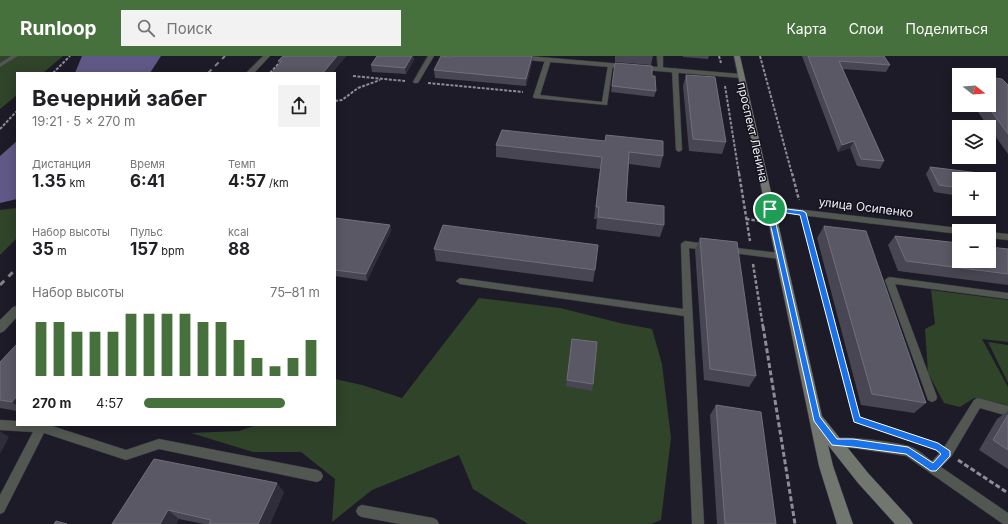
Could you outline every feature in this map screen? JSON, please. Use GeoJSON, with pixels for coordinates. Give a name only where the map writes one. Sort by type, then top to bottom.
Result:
{"type":"FeatureCollection","features":[{"type":"Feature","properties":{"kind":"main road","name":"проспект Ленина"},"geometry":{"type":"LineString","coordinates":[[736,56],[826,466],[845,524]]}},
{"type":"Feature","properties":{"kind":"main road","name":"проспект Ленина"},"geometry":{"type":"LineString","coordinates":[[816,419],[863,478],[904,524]]}},
{"type":"Feature","properties":{"kind":"street"},"geometry":{"type":"LineString","coordinates":[[251,72],[267,56]]}},
{"type":"Feature","properties":{"kind":"street"},"geometry":{"type":"LineString","coordinates":[[503,56],[548,60],[589,60],[611,65],[740,76]]}},
{"type":"Feature","properties":{"kind":"street","name":"улица Осипенко"},"geometry":{"type":"LineString","coordinates":[[770,209],[952,231]]}},
{"type":"Feature","properties":{"kind":"street"},"geometry":{"type":"LineString","coordinates":[[996,236],[1008,237]]}},
{"type":"Feature","properties":{"kind":"street"},"geometry":{"type":"LineString","coordinates":[[0,328],[16,311]]}},
{"type":"Feature","properties":{"kind":"lane"},"geometry":{"type":"LineString","coordinates":[[0,65],[15,56]]}},
{"type":"Feature","properties":{"kind":"lane"},"geometry":{"type":"LineString","coordinates":[[416,82],[431,56]]}},
{"type":"Feature","properties":{"kind":"lane"},"geometry":{"type":"LineString","coordinates":[[660,56],[661,69]]}},
{"type":"Feature","properties":{"kind":"lane"},"geometry":{"type":"LineString","coordinates":[[548,60],[536,97],[605,104],[611,65]]}},
{"type":"Feature","properties":{"kind":"lane"},"geometry":{"type":"LineString","coordinates":[[676,70],[679,150]]}},
{"type":"Feature","properties":{"kind":"lane"},"geometry":{"type":"LineString","coordinates":[[698,524],[685,244],[780,256]]}},
{"type":"Feature","properties":{"kind":"lane"},"geometry":{"type":"LineString","coordinates":[[932,397],[889,280],[1008,296]]}},
{"type":"Feature","properties":{"kind":"lane"},"geometry":{"type":"LineString","coordinates":[[460,281],[689,313]]}},
{"type":"Feature","properties":{"kind":"lane"},"geometry":{"type":"LineString","coordinates":[[934,468],[947,453],[978,404],[1008,412]]}},
{"type":"Feature","properties":{"kind":"lane"},"geometry":{"type":"LineString","coordinates":[[0,425],[16,425]]}},
{"type":"Feature","properties":{"kind":"lane"},"geometry":{"type":"LineString","coordinates":[[0,508],[41,426],[126,455],[159,444],[317,476]]}},
{"type":"Feature","properties":{"kind":"lane"},"geometry":{"type":"LineString","coordinates":[[835,443],[853,443],[908,451],[1008,520]]}},
{"type":"Feature","properties":{"kind":"lane"},"geometry":{"type":"LineString","coordinates":[[362,511],[433,524]]}},
{"type":"Feature","properties":{"kind":"path"},"geometry":{"type":"LineString","coordinates":[[54,72],[70,56]]}},
{"type":"Feature","properties":{"kind":"path"},"geometry":{"type":"LineString","coordinates":[[719,56],[795,524]]}},
{"type":"Feature","properties":{"kind":"path"},"geometry":{"type":"LineString","coordinates":[[760,56],[803,213],[856,419],[901,434]]}},
{"type":"Feature","properties":{"kind":"path"},"geometry":{"type":"LineString","coordinates":[[271,72],[280,62]]}},
{"type":"Feature","properties":{"kind":"path"},"geometry":{"type":"LineString","coordinates":[[353,76],[523,92]]}},
{"type":"Feature","properties":{"kind":"path"},"geometry":{"type":"LineString","coordinates":[[336,101],[342,100],[358,88],[382,79]]}},
{"type":"Feature","properties":{"kind":"path"},"geometry":{"type":"LineString","coordinates":[[0,129],[16,112]]}},
{"type":"Feature","properties":{"kind":"path"},"geometry":{"type":"LineString","coordinates":[[947,453],[1008,493]]}},
{"type":"Feature","properties":{"kind":"green space"},"geometry":{"type":"Polygon","coordinates":[[[0,56],[63,56],[44,72],[16,72],[16,96],[0,109],[0,56]]]}},
{"type":"Feature","properties":{"kind":"green space"},"geometry":{"type":"Polygon","coordinates":[[[16,208],[16,239],[0,255],[0,210],[16,208]]]}},
{"type":"Feature","properties":{"kind":"green space"},"geometry":{"type":"Polygon","coordinates":[[[931,290],[1008,300],[1008,342],[982,339],[1008,387],[1008,407],[1004,404],[974,398],[960,407],[944,403],[928,373],[925,329],[935,324],[931,290]]]}},
{"type":"Feature","properties":{"kind":"green space"},"geometry":{"type":"Polygon","coordinates":[[[479,298],[560,308],[620,323],[652,329],[662,364],[671,438],[661,520],[651,524],[528,524],[473,489],[459,455],[372,490],[332,522],[335,479],[301,452],[253,452],[191,433],[239,431],[254,426],[336,426],[336,379],[362,385],[402,398],[479,298]]]}},
{"type":"Feature","properties":{"kind":"green space"},"geometry":{"type":"Polygon","coordinates":[[[988,342],[1008,345],[1008,383],[988,342]]]}},
{"type":"Feature","properties":{"kind":"shaded area"},"geometry":{"type":"Polygon","coordinates":[[[82,56],[161,56],[151,72],[75,72],[82,56]]]}},
{"type":"Feature","properties":{"kind":"shaded area"},"geometry":{"type":"Polygon","coordinates":[[[16,142],[16,199],[0,203],[0,156],[16,142]]]}},
{"type":"Feature","properties":{"kind":"building"},"geometry":{"type":"Polygon","coordinates":[[[283,56],[337,56],[324,72],[272,72],[282,61],[278,61],[283,56]]]}},
{"type":"Feature","properties":{"kind":"building"},"geometry":{"type":"Polygon","coordinates":[[[377,56],[412,56],[405,68],[371,65],[377,56]]]}},
{"type":"Feature","properties":{"kind":"building"},"geometry":{"type":"Polygon","coordinates":[[[441,56],[532,56],[526,79],[434,70],[441,56]]]}},
{"type":"Feature","properties":{"kind":"building"},"geometry":{"type":"Polygon","coordinates":[[[808,56],[884,56],[890,65],[839,61],[884,161],[861,159],[854,141],[842,145],[808,56]]]}},
{"type":"Feature","properties":{"kind":"building"},"geometry":{"type":"Polygon","coordinates":[[[615,63],[652,66],[652,76],[655,76],[656,91],[612,86],[615,63]]]}},
{"type":"Feature","properties":{"kind":"building"},"geometry":{"type":"Polygon","coordinates":[[[686,75],[715,77],[726,142],[693,139],[686,75]]]}},
{"type":"Feature","properties":{"kind":"building"},"geometry":{"type":"Polygon","coordinates":[[[996,78],[1002,79],[1008,85],[1008,134],[992,112],[996,112],[996,78]]]}},
{"type":"Feature","properties":{"kind":"building"},"geometry":{"type":"Polygon","coordinates":[[[502,130],[605,141],[606,135],[663,141],[663,156],[629,152],[626,202],[664,206],[664,225],[598,217],[599,207],[596,207],[602,157],[496,145],[502,130]]]}},
{"type":"Feature","properties":{"kind":"building"},"geometry":{"type":"Polygon","coordinates":[[[930,167],[971,172],[952,172],[952,187],[939,185],[930,167]]]}},
{"type":"Feature","properties":{"kind":"building"},"geometry":{"type":"Polygon","coordinates":[[[336,218],[390,225],[366,274],[336,270],[336,218]]]}},
{"type":"Feature","properties":{"kind":"building"},"geometry":{"type":"Polygon","coordinates":[[[443,225],[598,245],[595,270],[434,249],[443,225]]]}},
{"type":"Feature","properties":{"kind":"building"},"geometry":{"type":"Polygon","coordinates":[[[824,226],[866,231],[926,403],[872,394],[824,226]]]}},
{"type":"Feature","properties":{"kind":"building"},"geometry":{"type":"Polygon","coordinates":[[[895,236],[952,242],[952,267],[906,261],[895,236]]]}},
{"type":"Feature","properties":{"kind":"building"},"geometry":{"type":"Polygon","coordinates":[[[700,238],[737,242],[756,376],[710,369],[700,238]]]}},
{"type":"Feature","properties":{"kind":"building"},"geometry":{"type":"Polygon","coordinates":[[[996,248],[1008,249],[1008,274],[961,268],[996,268],[996,248]]]}},
{"type":"Feature","properties":{"kind":"building"},"geometry":{"type":"Polygon","coordinates":[[[572,339],[597,342],[593,384],[567,380],[572,339]]]}},
{"type":"Feature","properties":{"kind":"building"},"geometry":{"type":"Polygon","coordinates":[[[16,345],[16,397],[12,402],[0,400],[0,362],[16,345]]]}},
{"type":"Feature","properties":{"kind":"building"},"geometry":{"type":"Polygon","coordinates":[[[716,405],[761,412],[776,524],[725,524],[716,405]]]}},
{"type":"Feature","properties":{"kind":"building"},"geometry":{"type":"Polygon","coordinates":[[[1008,415],[1008,450],[993,440],[1008,415]]]}},
{"type":"Feature","properties":{"kind":"building"},"geometry":{"type":"Polygon","coordinates":[[[154,459],[277,483],[258,524],[209,524],[211,520],[168,510],[160,524],[112,524],[154,459]]]}},
{"type":"Feature","properties":{"kind":"building"},"geometry":{"type":"Polygon","coordinates":[[[56,521],[67,524],[54,524],[56,521]]]}},
{"type":"Feature","properties":{"kind":"railway"},"geometry":{"type":"LineString","coordinates":[[209,72],[225,56]]}},
{"type":"Feature","properties":{"kind":"railway"},"geometry":{"type":"LineString","coordinates":[[0,285],[16,269]]}},
{"type":"Feature","properties":{"kind":"route"},"geometry":{"type":"LineString","coordinates":[[770,209],[803,213],[856,419],[938,447],[947,453],[934,468],[908,451],[853,443],[835,443],[816,419],[770,209]]}}]}
